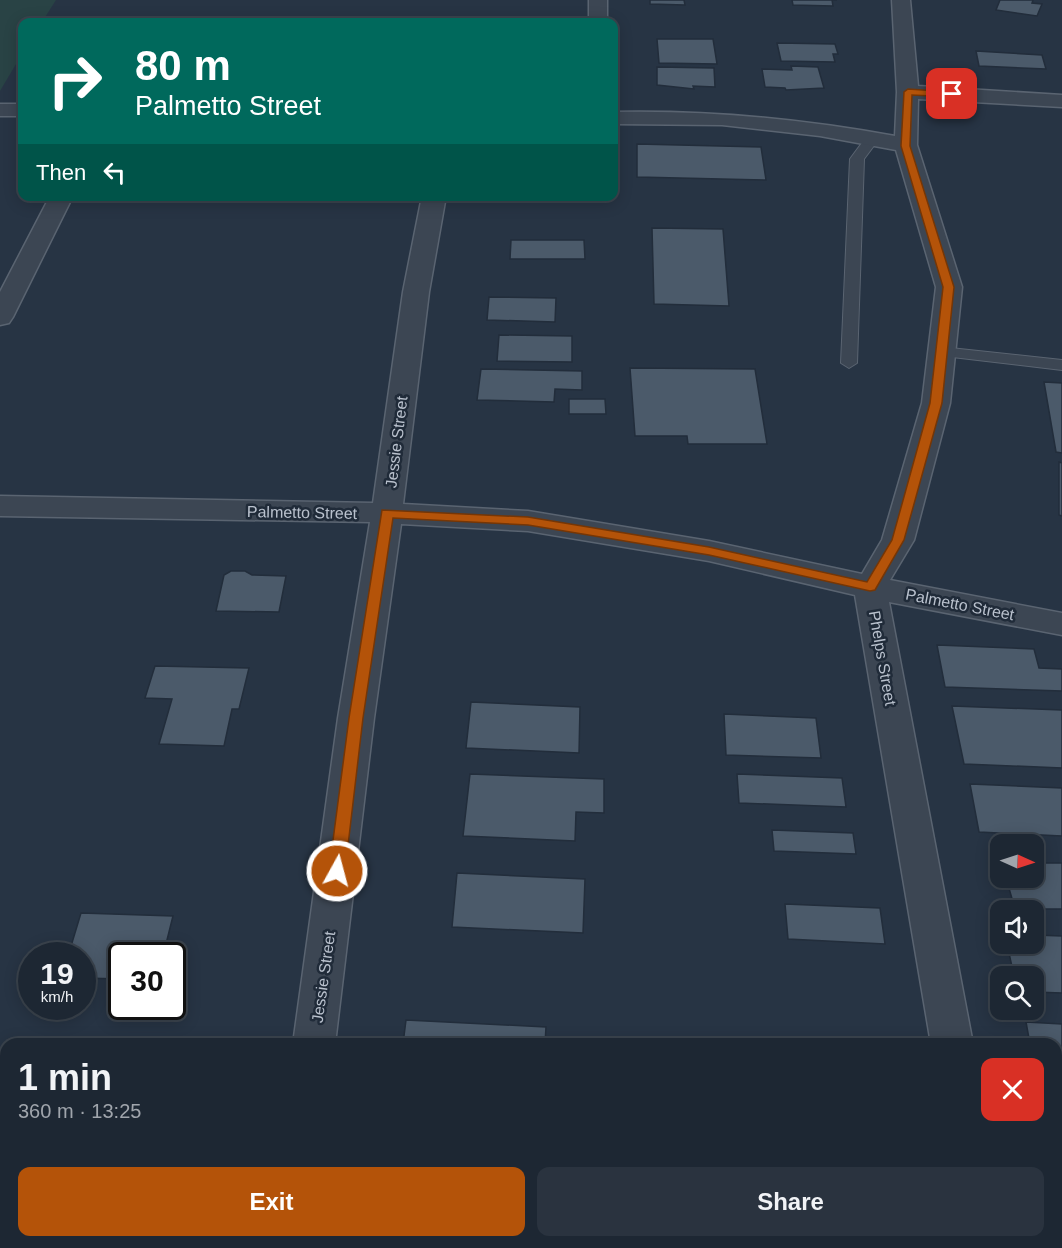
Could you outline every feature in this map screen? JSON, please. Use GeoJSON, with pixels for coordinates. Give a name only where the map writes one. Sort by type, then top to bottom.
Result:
{"type":"FeatureCollection","features":[{"type":"Feature","properties":{"kind":"street"},"geometry":{"type":"LineString","coordinates":[[598,0],[598,18]]}},
{"type":"Feature","properties":{"kind":"street","name":"Phelps Street"},"geometry":{"type":"LineString","coordinates":[[901,0],[908,92],[906,146],[949,287],[936,403],[898,540],[870,587],[951,1038]]}},
{"type":"Feature","properties":{"kind":"street"},"geometry":{"type":"LineString","coordinates":[[908,92],[1062,101]]}},
{"type":"Feature","properties":{"kind":"street"},"geometry":{"type":"LineString","coordinates":[[0,110],[18,110]]}},
{"type":"Feature","properties":{"kind":"street"},"geometry":{"type":"LineString","coordinates":[[618,118],[722,119],[820,129],[906,146]]}},
{"type":"Feature","properties":{"kind":"street"},"geometry":{"type":"LineString","coordinates":[[0,317],[59,201]]}},
{"type":"Feature","properties":{"kind":"street","name":"Jessie Street"},"geometry":{"type":"LineString","coordinates":[[315,1038],[356,718],[387,513],[416,292],[433,201]]}},
{"type":"Feature","properties":{"kind":"street","name":"Palmetto Street"},"geometry":{"type":"LineString","coordinates":[[0,506],[387,513],[528,521],[709,551],[870,587],[1062,624]]}},
{"type":"Feature","properties":{"kind":"lane"},"geometry":{"type":"LineString","coordinates":[[849,363],[857,159],[872,139]]}},
{"type":"Feature","properties":{"kind":"lane"},"geometry":{"type":"LineString","coordinates":[[941,352],[1062,365]]}},
{"type":"Feature","properties":{"kind":"green space"},"geometry":{"type":"Polygon","coordinates":[[[0,0],[56,0],[45,18],[18,18],[18,61],[0,91],[0,0]]]}},
{"type":"Feature","properties":{"kind":"building"},"geometry":{"type":"Polygon","coordinates":[[[650,0],[684,0],[685,5],[650,4],[650,0]]]}},
{"type":"Feature","properties":{"kind":"building"},"geometry":{"type":"Polygon","coordinates":[[[792,0],[832,0],[833,6],[793,5],[792,0]]]}},
{"type":"Feature","properties":{"kind":"building"},"geometry":{"type":"Polygon","coordinates":[[[1000,0],[1033,0],[1032,3],[1042,4],[1037,16],[996,10],[1000,0]]]}},
{"type":"Feature","properties":{"kind":"building"},"geometry":{"type":"Polygon","coordinates":[[[657,39],[713,39],[717,64],[659,63],[657,39]]]}},
{"type":"Feature","properties":{"kind":"building"},"geometry":{"type":"Polygon","coordinates":[[[777,43],[835,44],[838,54],[833,54],[835,62],[781,61],[777,43]]]}},
{"type":"Feature","properties":{"kind":"building"},"geometry":{"type":"Polygon","coordinates":[[[976,51],[1042,55],[1046,69],[979,66],[976,51]]]}},
{"type":"Feature","properties":{"kind":"building"},"geometry":{"type":"Polygon","coordinates":[[[791,66],[818,67],[824,88],[786,90],[785,88],[765,87],[762,69],[792,70],[791,66]]]}},
{"type":"Feature","properties":{"kind":"building"},"geometry":{"type":"Polygon","coordinates":[[[657,67],[714,68],[715,87],[693,86],[694,89],[657,85],[657,67]]]}},
{"type":"Feature","properties":{"kind":"building"},"geometry":{"type":"Polygon","coordinates":[[[637,144],[761,147],[766,180],[637,177],[637,144]]]}},
{"type":"Feature","properties":{"kind":"building"},"geometry":{"type":"Polygon","coordinates":[[[652,228],[723,229],[729,306],[654,304],[652,228]]]}},
{"type":"Feature","properties":{"kind":"building"},"geometry":{"type":"Polygon","coordinates":[[[511,240],[584,240],[585,259],[510,259],[511,240]]]}},
{"type":"Feature","properties":{"kind":"building"},"geometry":{"type":"Polygon","coordinates":[[[489,297],[556,298],[555,322],[487,320],[489,297]]]}},
{"type":"Feature","properties":{"kind":"building"},"geometry":{"type":"Polygon","coordinates":[[[499,335],[572,336],[572,362],[497,361],[499,335]]]}},
{"type":"Feature","properties":{"kind":"building"},"geometry":{"type":"Polygon","coordinates":[[[630,368],[755,369],[767,444],[688,444],[687,436],[635,436],[630,368]]]}},
{"type":"Feature","properties":{"kind":"building"},"geometry":{"type":"Polygon","coordinates":[[[481,369],[582,371],[582,390],[555,389],[554,402],[477,400],[481,369]]]}},
{"type":"Feature","properties":{"kind":"building"},"geometry":{"type":"Polygon","coordinates":[[[1044,382],[1062,383],[1062,453],[1056,452],[1044,382]]]}},
{"type":"Feature","properties":{"kind":"building"},"geometry":{"type":"Polygon","coordinates":[[[569,399],[605,399],[606,414],[569,414],[569,399]]]}},
{"type":"Feature","properties":{"kind":"building"},"geometry":{"type":"Polygon","coordinates":[[[1059,462],[1062,463],[1062,516],[1059,515],[1059,462]]]}},
{"type":"Feature","properties":{"kind":"building"},"geometry":{"type":"Polygon","coordinates":[[[231,571],[245,571],[252,575],[286,576],[279,612],[216,611],[224,575],[231,571]]]}},
{"type":"Feature","properties":{"kind":"building"},"geometry":{"type":"Polygon","coordinates":[[[937,645],[1034,649],[1039,668],[1062,669],[1062,691],[945,687],[937,645]]]}},
{"type":"Feature","properties":{"kind":"building"},"geometry":{"type":"Polygon","coordinates":[[[155,666],[249,668],[239,709],[232,709],[224,746],[159,744],[172,699],[145,698],[155,666]]]}},
{"type":"Feature","properties":{"kind":"building"},"geometry":{"type":"Polygon","coordinates":[[[471,702],[580,707],[579,753],[466,748],[471,702]]]}},
{"type":"Feature","properties":{"kind":"building"},"geometry":{"type":"Polygon","coordinates":[[[952,706],[1062,710],[1062,768],[964,764],[952,706]]]}},
{"type":"Feature","properties":{"kind":"building"},"geometry":{"type":"Polygon","coordinates":[[[724,714],[816,718],[821,758],[726,755],[724,714]]]}},
{"type":"Feature","properties":{"kind":"building"},"geometry":{"type":"Polygon","coordinates":[[[470,774],[604,779],[604,813],[576,812],[575,841],[463,836],[470,774]]]}},
{"type":"Feature","properties":{"kind":"building"},"geometry":{"type":"Polygon","coordinates":[[[737,774],[842,778],[846,807],[739,803],[737,774]]]}},
{"type":"Feature","properties":{"kind":"building"},"geometry":{"type":"Polygon","coordinates":[[[970,784],[1062,788],[1062,836],[979,832],[970,784]]]}},
{"type":"Feature","properties":{"kind":"building"},"geometry":{"type":"Polygon","coordinates":[[[772,830],[853,833],[856,854],[774,851],[772,830]]]}},
{"type":"Feature","properties":{"kind":"building"},"geometry":{"type":"Polygon","coordinates":[[[1044,863],[1062,863],[1062,909],[1044,909],[1044,900],[1012,900],[1009,888],[1044,888],[1044,863]]]}},
{"type":"Feature","properties":{"kind":"building"},"geometry":{"type":"Polygon","coordinates":[[[457,873],[585,879],[583,933],[452,927],[457,873]]]}},
{"type":"Feature","properties":{"kind":"building"},"geometry":{"type":"Polygon","coordinates":[[[785,904],[880,908],[885,944],[788,939],[785,904]]]}},
{"type":"Feature","properties":{"kind":"building"},"geometry":{"type":"Polygon","coordinates":[[[81,913],[173,916],[166,942],[108,942],[108,979],[96,978],[96,942],[72,942],[81,913]]]}},
{"type":"Feature","properties":{"kind":"building"},"geometry":{"type":"Polygon","coordinates":[[[1044,935],[1062,936],[1062,993],[1044,992],[1044,966],[1012,966],[1009,954],[1044,954],[1044,935]]]}},
{"type":"Feature","properties":{"kind":"building"},"geometry":{"type":"Polygon","coordinates":[[[406,1020],[546,1027],[545,1038],[404,1038],[406,1020]]]}},
{"type":"Feature","properties":{"kind":"building"},"geometry":{"type":"Polygon","coordinates":[[[1026,1022],[1062,1024],[1062,1038],[1029,1038],[1026,1022]]]}},
{"type":"Feature","properties":{"kind":"route"},"geometry":{"type":"LineString","coordinates":[[337,871],[356,718],[387,513],[528,521],[709,551],[870,587],[898,540],[936,403],[949,287],[906,146],[908,92],[952,94]]}}]}
